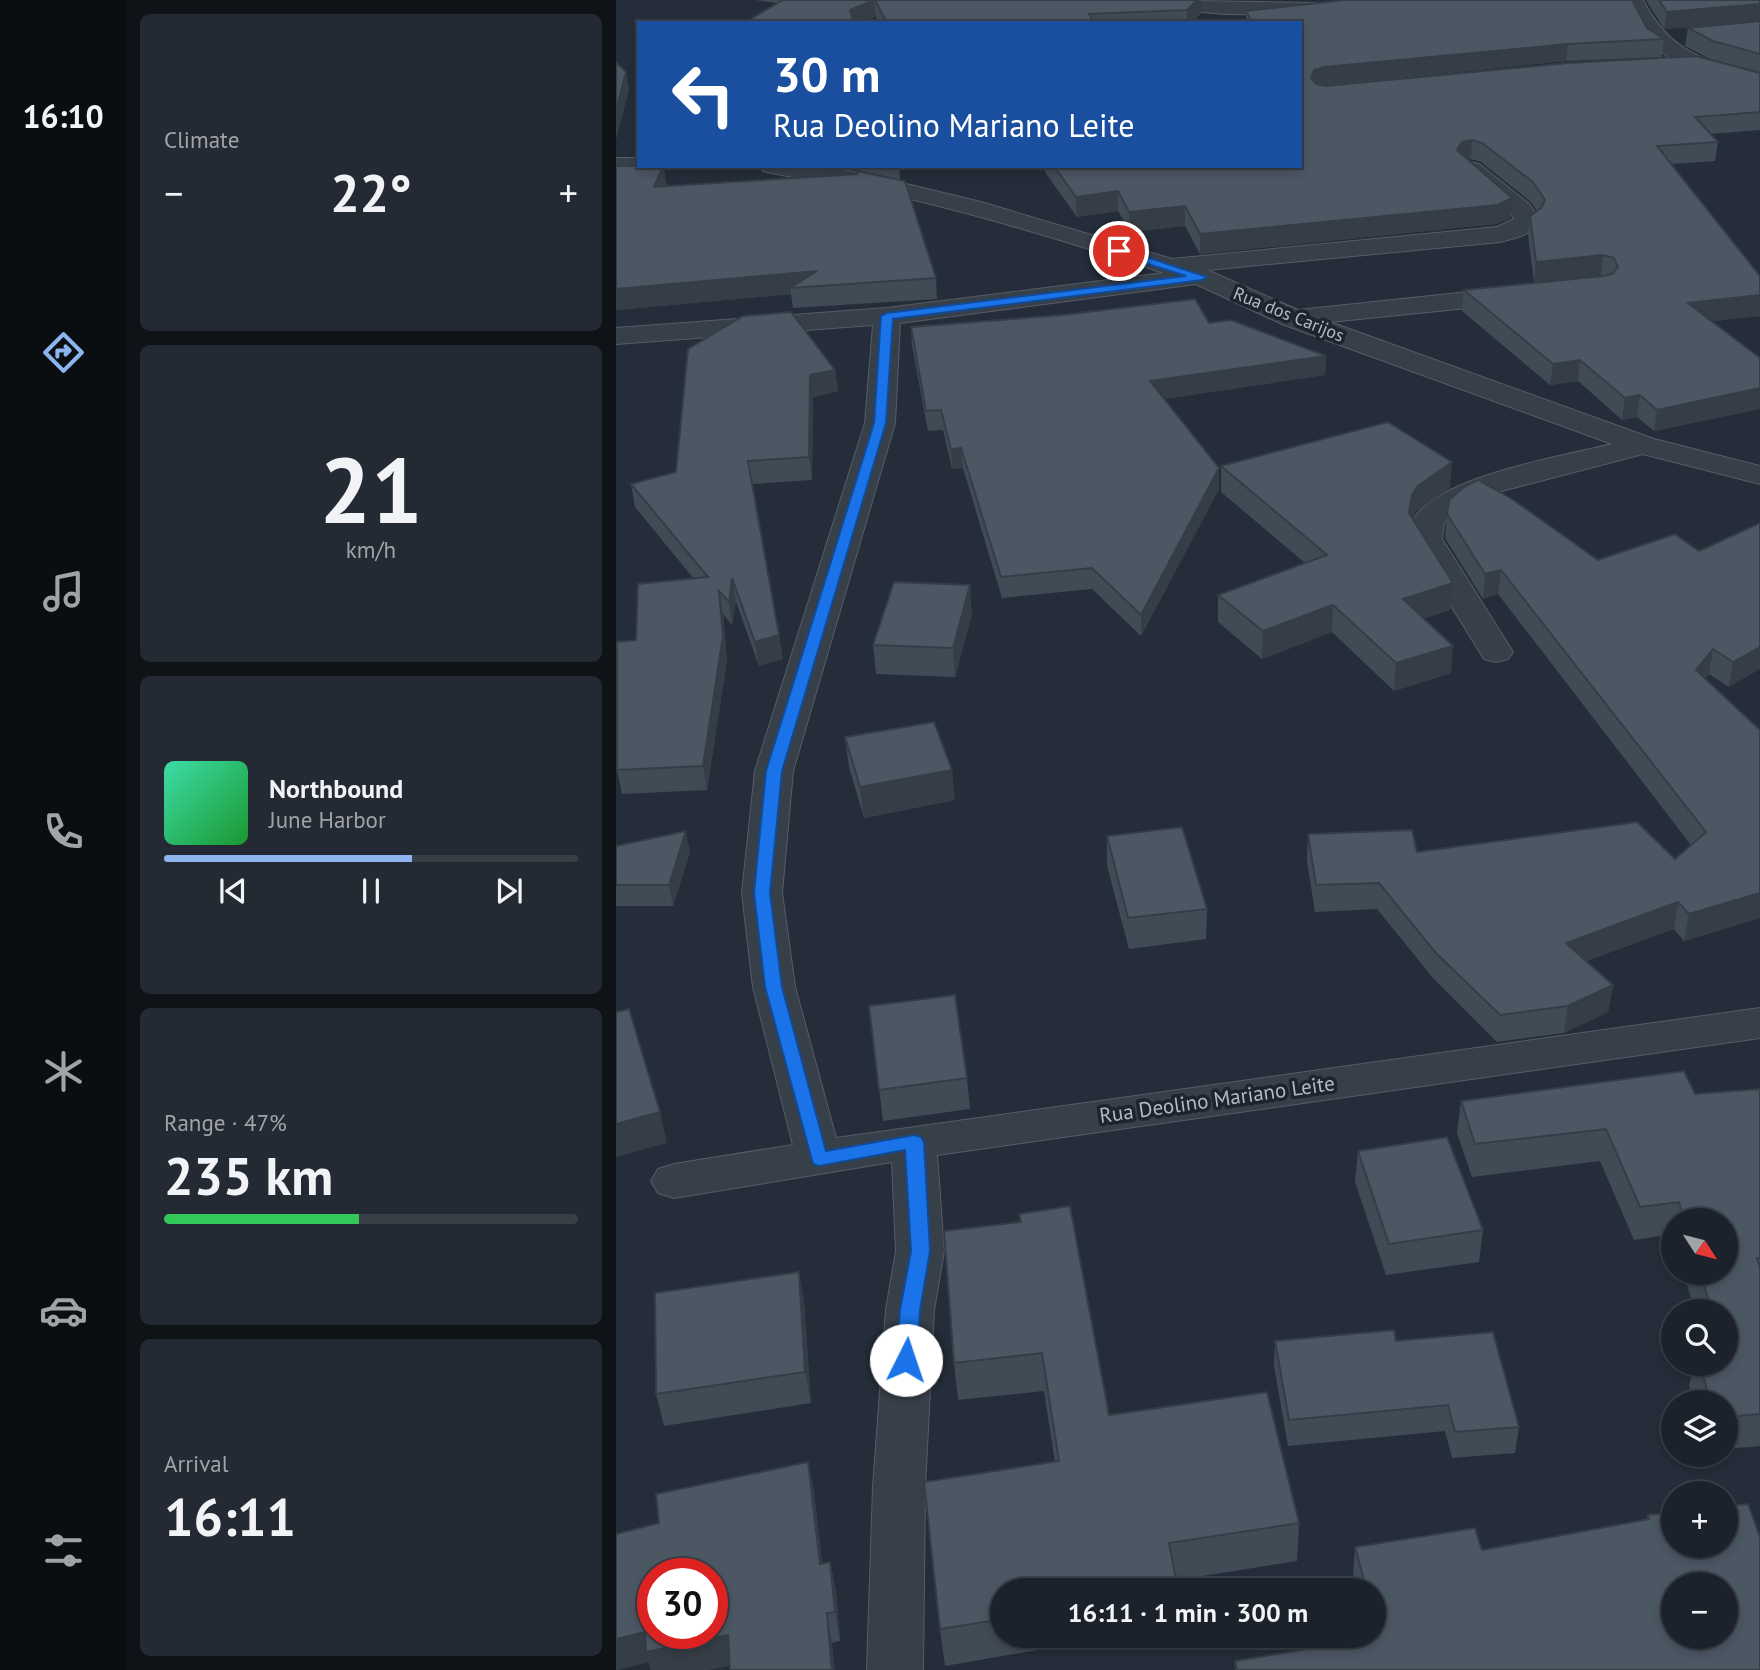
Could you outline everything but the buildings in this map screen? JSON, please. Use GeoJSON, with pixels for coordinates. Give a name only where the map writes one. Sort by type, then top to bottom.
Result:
{"type":"FeatureCollection","features":[{"type":"Feature","properties":{"kind":"street"},"geometry":{"type":"LineString","coordinates":[[1139,0],[1218,15],[1337,8]]}},
{"type":"Feature","properties":{"kind":"street"},"geometry":{"type":"LineString","coordinates":[[1633,0],[1641,20],[1655,39],[1669,51],[1694,64],[1760,82]]}},
{"type":"Feature","properties":{"kind":"street"},"geometry":{"type":"LineString","coordinates":[[1655,39],[1694,36]]}},
{"type":"Feature","properties":{"kind":"street"},"geometry":{"type":"LineString","coordinates":[[1656,66],[1694,64]]}},
{"type":"Feature","properties":{"kind":"street"},"geometry":{"type":"LineString","coordinates":[[616,165],[637,165]]}},
{"type":"Feature","properties":{"kind":"street","name":"Rua dos Carijos"},"geometry":{"type":"LineString","coordinates":[[789,168],[921,194],[1169,266],[1202,277],[1292,318],[1643,445],[1760,475]]}},
{"type":"Feature","properties":{"kind":"street"},"geometry":{"type":"LineString","coordinates":[[1169,266],[1500,234],[1519,228],[1528,221],[1520,209],[1470,169]]}},
{"type":"Feature","properties":{"kind":"street"},"geometry":{"type":"LineString","coordinates":[[616,336],[887,316],[1202,277]]}},
{"type":"Feature","properties":{"kind":"street"},"geometry":{"type":"LineString","coordinates":[[1292,318],[1546,292]]}},
{"type":"Feature","properties":{"kind":"street"},"geometry":{"type":"LineString","coordinates":[[819,1159],[774,987],[762,893],[774,771],[880,423],[887,316]]}},
{"type":"Feature","properties":{"kind":"street"},"geometry":{"type":"LineString","coordinates":[[1496,652],[1426,539],[1429,520],[1450,502],[1483,486],[1643,445]]}},
{"type":"Feature","properties":{"kind":"street","name":"Rua Deolino Mariano Leite"},"geometry":{"type":"LineString","coordinates":[[674,1181],[914,1142],[1760,1023]]}},
{"type":"Feature","properties":{"kind":"street"},"geometry":{"type":"LineString","coordinates":[[895,1670],[894,1621],[902,1433],[910,1310],[920,1251],[914,1142]]}},
{"type":"Feature","properties":{"kind":"route"},"geometry":{"type":"LineString","coordinates":[[906,1360],[910,1310],[920,1251],[914,1142],[819,1159],[774,987],[762,893],[774,771],[880,423],[887,316],[1202,277],[1119,251]]}}]}
